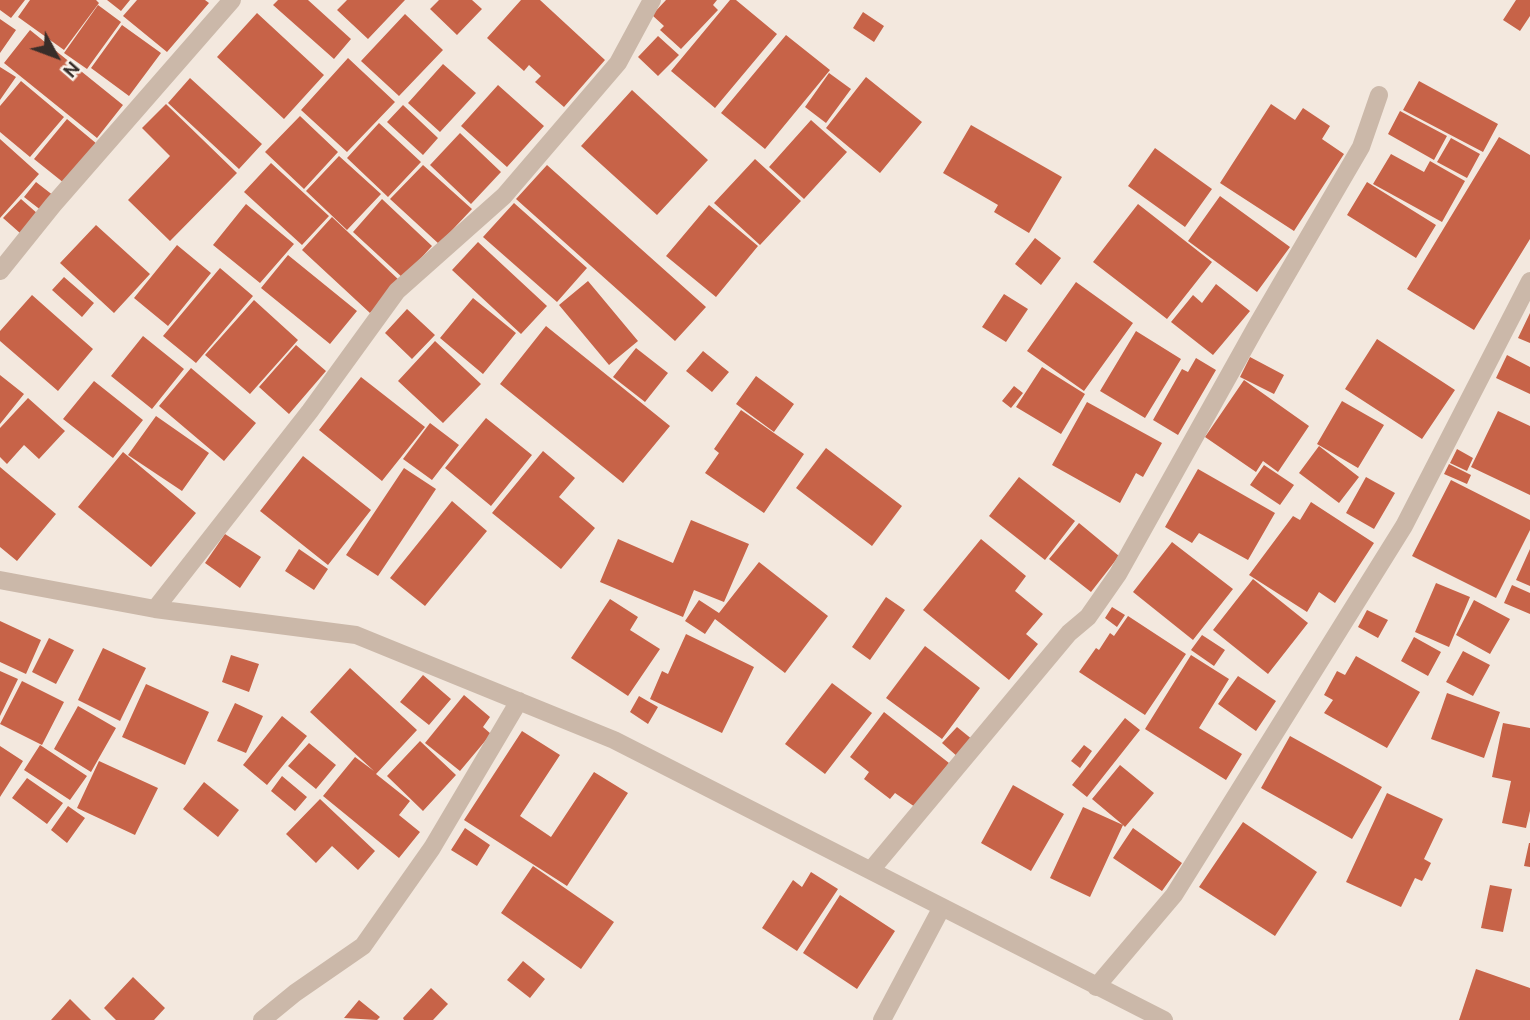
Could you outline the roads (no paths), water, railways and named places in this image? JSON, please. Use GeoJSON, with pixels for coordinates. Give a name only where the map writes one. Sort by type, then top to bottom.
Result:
{"type":"FeatureCollection","features":[{"type":"Feature","properties":{"kind":"street"},"geometry":{"type":"LineString","coordinates":[[0,271],[53,205],[232,0]]}},
{"type":"Feature","properties":{"kind":"street"},"geometry":{"type":"LineString","coordinates":[[155,609],[310,411],[397,290],[504,196],[618,63],[652,0]]}},
{"type":"Feature","properties":{"kind":"street"},"geometry":{"type":"LineString","coordinates":[[871,870],[1069,634],[1088,617],[1118,574],[1256,327],[1361,147],[1379,95]]}},
{"type":"Feature","properties":{"kind":"street"},"geometry":{"type":"LineString","coordinates":[[1096,986],[1174,895],[1404,526],[1530,281]]}},
{"type":"Feature","properties":{"kind":"street"},"geometry":{"type":"LineString","coordinates":[[0,580],[155,609],[356,635],[614,740],[1164,1020]]}},
{"type":"Feature","properties":{"kind":"street"},"geometry":{"type":"LineString","coordinates":[[262,1020],[295,993],[363,946],[432,848],[519,701]]}},
{"type":"Feature","properties":{"kind":"street"},"geometry":{"type":"LineString","coordinates":[[882,1020],[942,907]]}}]}
